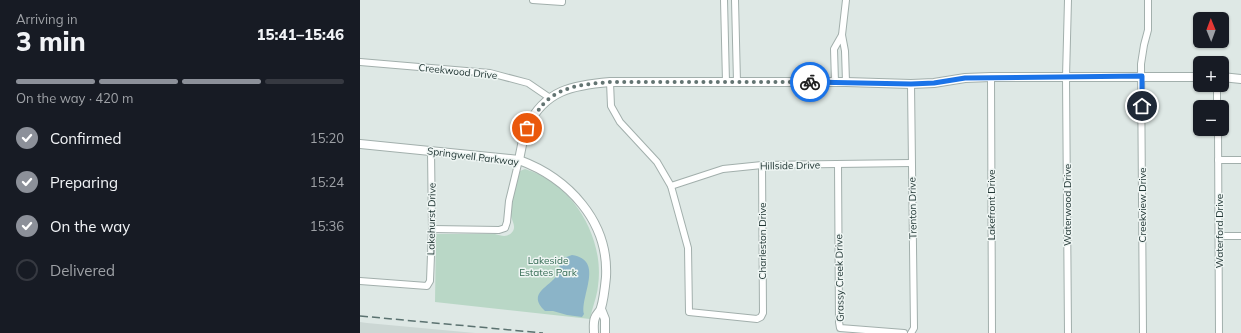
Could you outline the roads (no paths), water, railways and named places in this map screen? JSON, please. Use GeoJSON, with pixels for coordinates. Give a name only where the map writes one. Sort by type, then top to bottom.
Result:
{"type":"FeatureCollection","features":[{"type":"Feature","properties":{"kind":"street"},"geometry":{"type":"LineString","coordinates":[[533,0],[562,1]]}},
{"type":"Feature","properties":{"kind":"street"},"geometry":{"type":"LineString","coordinates":[[724,0],[726,82]]}},
{"type":"Feature","properties":{"kind":"street"},"geometry":{"type":"LineString","coordinates":[[735,0],[737,82]]}},
{"type":"Feature","properties":{"kind":"street"},"geometry":{"type":"LineString","coordinates":[[846,0],[842,35],[845,51],[846,82]]}},
{"type":"Feature","properties":{"kind":"street","name":"Waterwood Drive"},"geometry":{"type":"LineString","coordinates":[[1068,0],[1066,77],[1068,333]]}},
{"type":"Feature","properties":{"kind":"street","name":"Creekview Drive"},"geometry":{"type":"LineString","coordinates":[[1142,333],[1141,64],[1148,30],[1148,0]]}},
{"type":"Feature","properties":{"kind":"street"},"geometry":{"type":"LineString","coordinates":[[835,82],[834,49],[842,35]]}},
{"type":"Feature","properties":{"kind":"street","name":"Creekwood Drive"},"geometry":{"type":"LineString","coordinates":[[360,62],[490,73],[528,83],[550,98]]}},
{"type":"Feature","properties":{"kind":"street"},"geometry":{"type":"LineString","coordinates":[[432,229],[499,230],[505,228],[508,222],[509,201],[527,128],[538,111],[550,98],[566,89],[578,86],[610,82],[846,82],[911,84],[934,83],[965,78],[991,77],[1193,76]]}},
{"type":"Feature","properties":{"kind":"street","name":"Lakefront Drive"},"geometry":{"type":"LineString","coordinates":[[991,77],[992,333]]}},
{"type":"Feature","properties":{"kind":"street"},"geometry":{"type":"LineString","coordinates":[[1229,78],[1241,79]]}},
{"type":"Feature","properties":{"kind":"street"},"geometry":{"type":"LineString","coordinates":[[610,82],[611,106],[620,122],[657,162],[671,186]]}},
{"type":"Feature","properties":{"kind":"street","name":"Trenton Drive"},"geometry":{"type":"LineString","coordinates":[[911,84],[914,328],[912,332]]}},
{"type":"Feature","properties":{"kind":"street","name":"Waterford Drive"},"geometry":{"type":"LineString","coordinates":[[1218,136],[1219,333]]}},
{"type":"Feature","properties":{"kind":"street","name":"Springwell Parkway"},"geometry":{"type":"LineString","coordinates":[[360,144],[519,160],[539,168],[564,185],[589,214],[601,241],[605,263],[605,283],[601,309],[594,318],[594,333]]}},
{"type":"Feature","properties":{"kind":"street","name":"Lakehurst Drive"},"geometry":{"type":"LineString","coordinates":[[360,281],[427,286],[430,281],[432,229],[431,151]]}},
{"type":"Feature","properties":{"kind":"street"},"geometry":{"type":"LineString","coordinates":[[1218,160],[1241,160]]}},
{"type":"Feature","properties":{"kind":"street","name":"Hillside Drive"},"geometry":{"type":"LineString","coordinates":[[671,186],[723,169],[762,166],[911,163]]}},
{"type":"Feature","properties":{"kind":"street","name":"Grassy Creek Drive"},"geometry":{"type":"LineString","coordinates":[[838,164],[840,328],[904,333]]}},
{"type":"Feature","properties":{"kind":"street","name":"Charleston Drive"},"geometry":{"type":"LineString","coordinates":[[671,186],[688,248],[689,312],[757,319],[761,317],[763,313],[762,166]]}},
{"type":"Feature","properties":{"kind":"street"},"geometry":{"type":"LineString","coordinates":[[1219,236],[1241,236]]}},
{"type":"Feature","properties":{"kind":"street","name":"Springwell Parkway"},"geometry":{"type":"LineString","coordinates":[[601,309],[605,319],[606,333]]}},
{"type":"Feature","properties":{"kind":"water"},"geometry":{"type":"Polygon","coordinates":[[[572,255],[582,258],[587,264],[589,271],[584,314],[582,317],[553,311],[545,311],[540,305],[538,299],[541,291],[557,275],[561,259],[572,255]]]}},
{"type":"Feature","properties":{"kind":"railway"},"geometry":{"type":"LineString","coordinates":[[360,316],[543,333]]}},
{"type":"Feature","properties":{"kind":"park label","name":"Lakeside Estates Park"},"geometry":{"type":"Point","coordinates":[548,266]}}]}
